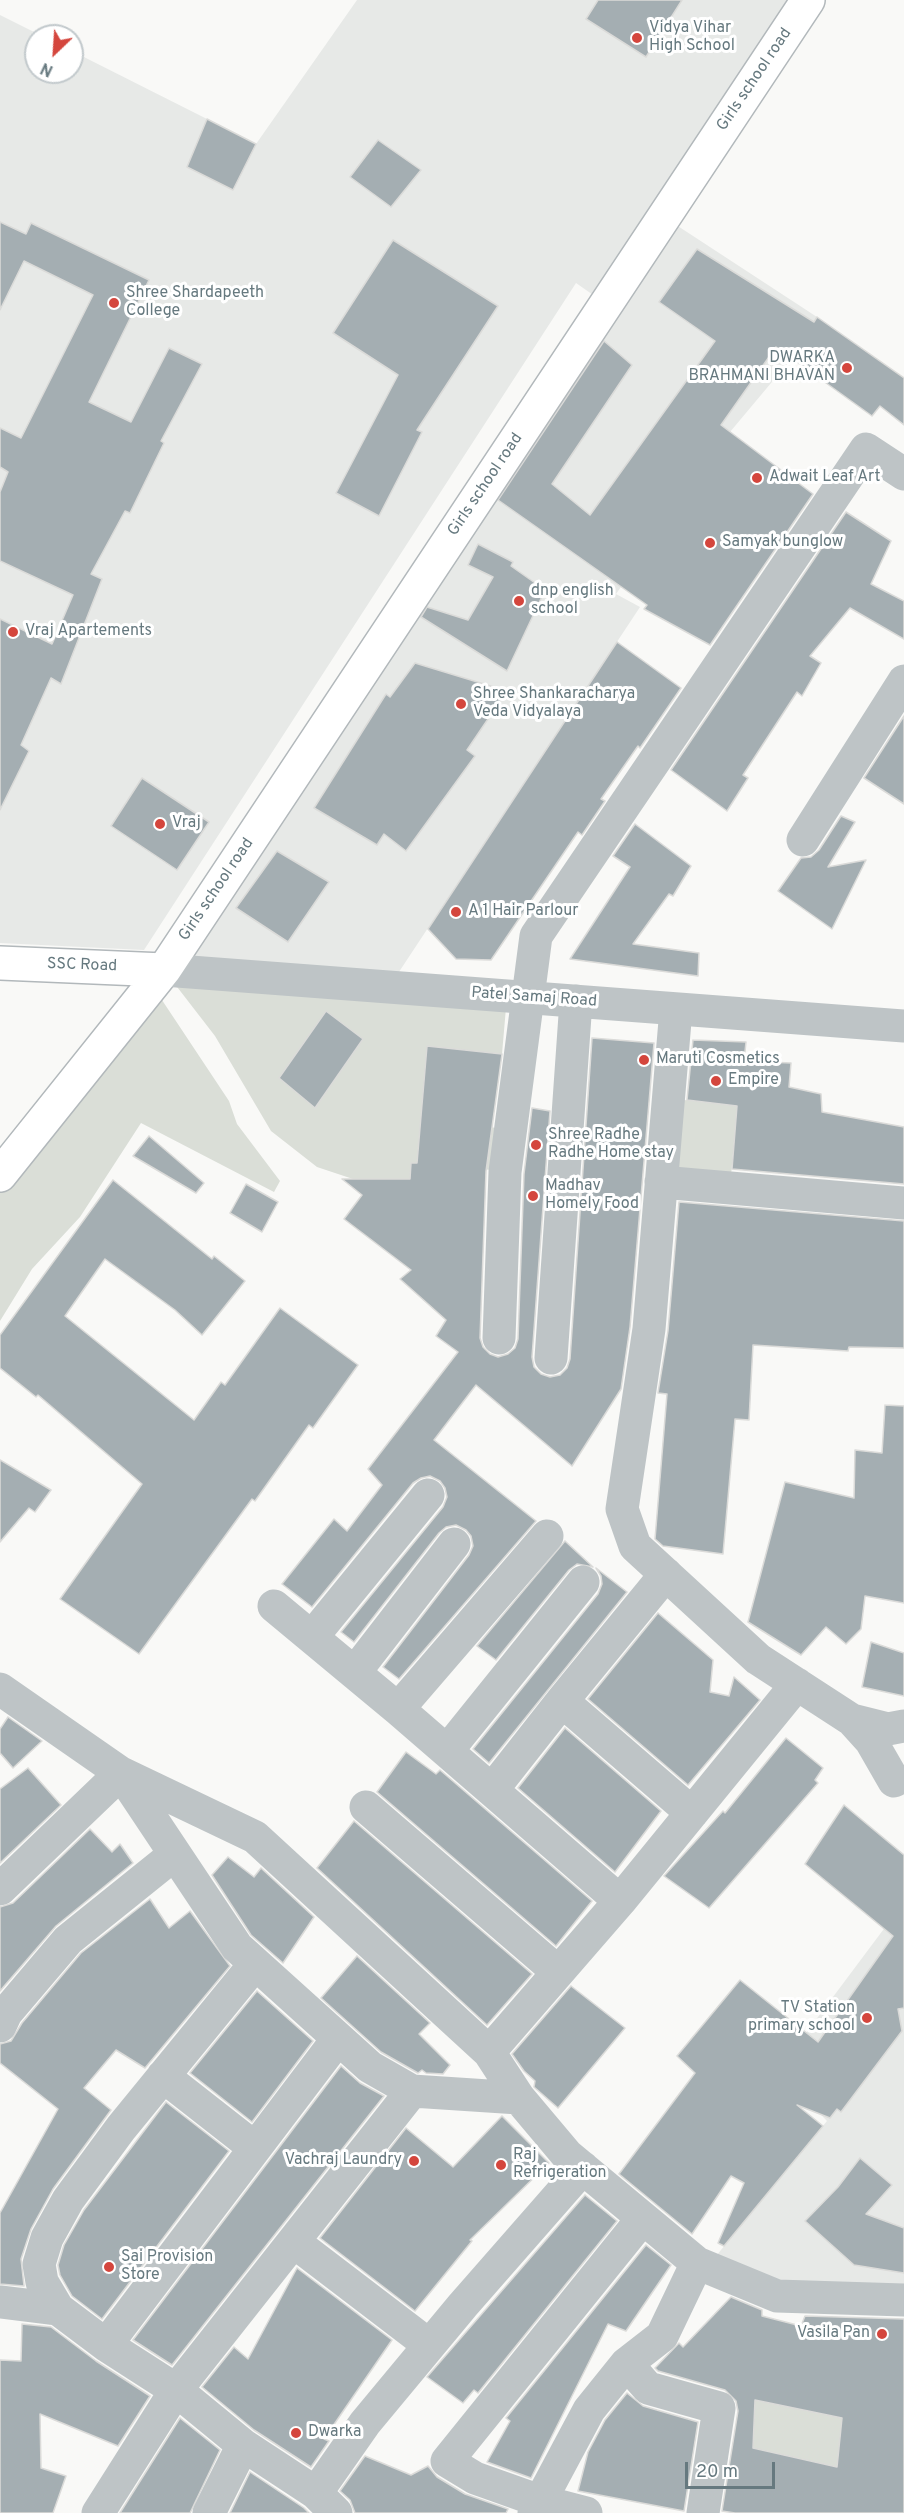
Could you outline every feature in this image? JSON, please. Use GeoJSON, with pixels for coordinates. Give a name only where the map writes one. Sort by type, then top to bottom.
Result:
{"type":"FeatureCollection","features":[{"type":"Feature","properties":{"kind":"main road","name":"Girls school road"},"geometry":{"type":"LineString","coordinates":[[0,1175],[164,970],[808,0]]}},
{"type":"Feature","properties":{"kind":"main road","name":"SSC Road"},"geometry":{"type":"LineString","coordinates":[[0,963],[164,970]]}},
{"type":"Feature","properties":{"kind":"street"},"geometry":{"type":"LineString","coordinates":[[499,1338],[504,1172],[536,936],[866,448],[904,474]]}},
{"type":"Feature","properties":{"kind":"street"},"geometry":{"type":"LineString","coordinates":[[803,840],[904,681]]}},
{"type":"Feature","properties":{"kind":"street","name":"Patel Samaj Road"},"geometry":{"type":"LineString","coordinates":[[164,970],[904,1026]]}},
{"type":"Feature","properties":{"kind":"street"},"geometry":{"type":"LineString","coordinates":[[551,1358],[576,1001]]}},
{"type":"Feature","properties":{"kind":"street"},"geometry":{"type":"LineString","coordinates":[[676,1009],[649,1329],[622,1509],[635,1546],[758,1659],[852,1720],[871,1741],[899,1788]]}},
{"type":"Feature","properties":{"kind":"street"},"geometry":{"type":"LineString","coordinates":[[661,1182],[904,1203]]}},
{"type":"Feature","properties":{"kind":"street"},"geometry":{"type":"LineString","coordinates":[[312,1637],[428,1495]]}},
{"type":"Feature","properties":{"kind":"street"},"geometry":{"type":"LineString","coordinates":[[398,1709],[547,1536]]}},
{"type":"Feature","properties":{"kind":"street"},"geometry":{"type":"LineString","coordinates":[[355,1672],[454,1544]]}},
{"type":"Feature","properties":{"kind":"street"},"geometry":{"type":"LineString","coordinates":[[492,1790],[666,1574]]}},
{"type":"Feature","properties":{"kind":"street"},"geometry":{"type":"LineString","coordinates":[[447,1751],[584,1582]]}},
{"type":"Feature","properties":{"kind":"street"},"geometry":{"type":"LineString","coordinates":[[274,1606],[355,1672],[620,1901]]}},
{"type":"Feature","properties":{"kind":"street"},"geometry":{"type":"LineString","coordinates":[[489,2052],[620,1901],[797,1684]]}},
{"type":"Feature","properties":{"kind":"street"},"geometry":{"type":"LineString","coordinates":[[0,1689],[121,1773],[255,1837],[489,2052],[519,2098],[567,2155],[697,2263],[777,2296],[904,2300]]}},
{"type":"Feature","properties":{"kind":"street"},"geometry":{"type":"LineString","coordinates":[[562,1701],[692,1813]]}},
{"type":"Feature","properties":{"kind":"street"},"geometry":{"type":"LineString","coordinates":[[852,1720],[888,1729],[904,1726]]}},
{"type":"Feature","properties":{"kind":"street"},"geometry":{"type":"LineString","coordinates":[[899,1788],[891,1766],[893,1749],[904,1731]]}},
{"type":"Feature","properties":{"kind":"street"},"geometry":{"type":"LineString","coordinates":[[121,1773],[237,1947],[337,2040],[370,2067],[412,2091],[519,2098]]}},
{"type":"Feature","properties":{"kind":"street"},"geometry":{"type":"LineString","coordinates":[[0,1889],[121,1773]]}},
{"type":"Feature","properties":{"kind":"street"},"geometry":{"type":"LineString","coordinates":[[366,1807],[558,1972]]}},
{"type":"Feature","properties":{"kind":"street"},"geometry":{"type":"LineString","coordinates":[[0,2026],[6,2013],[68,1940],[175,1854]]}},
{"type":"Feature","properties":{"kind":"street"},"geometry":{"type":"LineString","coordinates":[[255,1964],[68,2200],[47,2238],[39,2264],[42,2282],[58,2309],[106,2345],[176,2390],[243,2445],[326,2503],[365,2423],[429,2345],[583,2168]]}},
{"type":"Feature","properties":{"kind":"street"},"geometry":{"type":"LineString","coordinates":[[106,2345],[337,2040]]}},
{"type":"Feature","properties":{"kind":"street"},"geometry":{"type":"LineString","coordinates":[[164,2076],[255,2148]]}},
{"type":"Feature","properties":{"kind":"street"},"geometry":{"type":"LineString","coordinates":[[98,2513],[176,2390],[412,2091]]}},
{"type":"Feature","properties":{"kind":"street"},"geometry":{"type":"LineString","coordinates":[[586,2513],[537,2507],[475,2478],[447,2461],[643,2218]]}},
{"type":"Feature","properties":{"kind":"street"},"geometry":{"type":"LineString","coordinates":[[294,2242],[429,2345]]}},
{"type":"Feature","properties":{"kind":"street"},"geometry":{"type":"LineString","coordinates":[[537,2507],[589,2410],[627,2364],[662,2336],[697,2263]]}},
{"type":"Feature","properties":{"kind":"street"},"geometry":{"type":"LineString","coordinates":[[0,2302],[58,2309]]}},
{"type":"Feature","properties":{"kind":"street"},"geometry":{"type":"LineString","coordinates":[[627,2364],[648,2388],[719,2408],[703,2513]]}},
{"type":"Feature","properties":{"kind":"street"},"geometry":{"type":"LineString","coordinates":[[209,2513],[243,2445]]}},
{"type":"Feature","properties":{"kind":"shaded area"},"geometry":{"type":"Polygon","coordinates":[[[357,0],[808,0],[664,217],[817,317],[792,358],[730,432],[616,594],[640,607],[389,987],[164,970],[606,304],[576,283],[144,950],[0,943],[0,15],[24,27],[24,84],[84,84],[84,57],[207,119],[187,167],[233,190],[256,144],[357,0]],[[378,140],[350,177],[392,206],[421,170],[378,140]]]}},
{"type":"Feature","properties":{"kind":"shaded area"},"geometry":{"type":"Polygon","coordinates":[[[164,970],[507,996],[502,1054],[427,1046],[421,1119],[497,1128],[492,1170],[411,1163],[410,1179],[353,1179],[317,1167],[271,1131],[215,1036],[164,970]]]}},
{"type":"Feature","properties":{"kind":"shaded area"},"geometry":{"type":"Polygon","coordinates":[[[152,985],[229,1101],[237,1124],[280,1181],[274,1192],[141,1123],[80,1217],[32,1269],[0,1321],[0,1175],[152,985]]]}},
{"type":"Feature","properties":{"kind":"shaded area"},"geometry":{"type":"Polygon","coordinates":[[[689,1100],[737,1106],[730,1188],[661,1182],[668,1101],[689,1100]]]}},
{"type":"Feature","properties":{"kind":"shaded area"},"geometry":{"type":"Polygon","coordinates":[[[904,1902],[904,2300],[777,2296],[707,2267],[827,2121],[776,2068],[806,2033],[904,1902]]]}},
{"type":"Feature","properties":{"kind":"shaded area"},"geometry":{"type":"Polygon","coordinates":[[[755,2400],[842,2418],[837,2467],[753,2448],[755,2400]]]}},
{"type":"Feature","properties":{"kind":"building","name":"Vidya Vihar High School"},"geometry":{"type":"Polygon","coordinates":[[[598,0],[682,0],[646,57],[586,19],[598,0]]]}},
{"type":"Feature","properties":{"kind":"building"},"geometry":{"type":"Polygon","coordinates":[[[207,119],[256,144],[233,190],[187,167],[207,119]]]}},
{"type":"Feature","properties":{"kind":"building"},"geometry":{"type":"Polygon","coordinates":[[[378,140],[421,170],[391,207],[350,177],[378,140]]]}},
{"type":"Feature","properties":{"kind":"building"},"geometry":{"type":"Polygon","coordinates":[[[0,222],[26,234],[31,223],[149,280],[89,402],[131,422],[169,348],[202,364],[161,441],[164,443],[130,513],[125,511],[91,574],[102,579],[61,684],[51,678],[21,745],[29,751],[0,810],[0,619],[52,644],[73,595],[0,561],[0,492],[8,472],[0,467],[0,428],[21,438],[93,295],[24,261],[0,310],[0,222]]]}},
{"type":"Feature","properties":{"kind":"building"},"geometry":{"type":"Polygon","coordinates":[[[393,240],[498,306],[417,430],[422,432],[379,516],[336,493],[398,375],[333,333],[393,240]]]}},
{"type":"Feature","properties":{"kind":"building"},"geometry":{"type":"Polygon","coordinates":[[[697,249],[814,322],[817,317],[904,378],[904,425],[880,406],[872,416],[776,347],[721,425],[813,494],[710,645],[644,609],[647,605],[498,500],[604,341],[632,365],[552,484],[590,515],[715,341],[659,302],[697,249]]]}},
{"type":"Feature","properties":{"kind":"building"},"geometry":{"type":"Polygon","coordinates":[[[846,512],[891,541],[871,584],[904,601],[904,639],[850,608],[810,656],[821,663],[802,696],[797,692],[743,775],[748,778],[727,811],[671,770],[846,512]]]}},
{"type":"Feature","properties":{"kind":"building"},"geometry":{"type":"Polygon","coordinates":[[[478,544],[513,562],[511,566],[545,590],[507,671],[421,617],[427,607],[468,620],[493,577],[468,565],[478,544]]]}},
{"type":"Feature","properties":{"kind":"building"},"geometry":{"type":"Polygon","coordinates":[[[617,642],[681,688],[640,748],[638,746],[601,799],[605,801],[582,835],[578,832],[491,960],[456,959],[428,929],[617,642]]]}},
{"type":"Feature","properties":{"kind":"building","name":"Shree Shankaracharya Veda Vidyalaya"},"geometry":{"type":"Polygon","coordinates":[[[415,663],[507,691],[467,750],[475,756],[406,851],[384,834],[377,845],[314,808],[386,694],[390,697],[415,663]]]}},
{"type":"Feature","properties":{"kind":"building"},"geometry":{"type":"Polygon","coordinates":[[[904,716],[904,804],[864,778],[904,716]]]}},
{"type":"Feature","properties":{"kind":"building","name":"Vraj"},"geometry":{"type":"Polygon","coordinates":[[[142,778],[209,822],[177,870],[111,826],[142,778]]]}},
{"type":"Feature","properties":{"kind":"building"},"geometry":{"type":"Polygon","coordinates":[[[841,816],[855,822],[828,867],[866,860],[832,929],[778,891],[801,858],[811,857],[819,850],[841,816]]]}},
{"type":"Feature","properties":{"kind":"building"},"geometry":{"type":"Polygon","coordinates":[[[635,824],[691,866],[673,896],[669,894],[633,944],[699,953],[698,976],[570,959],[630,867],[613,856],[635,824]]]}},
{"type":"Feature","properties":{"kind":"building"},"geometry":{"type":"Polygon","coordinates":[[[277,851],[329,882],[288,942],[236,908],[277,851]]]}},
{"type":"Feature","properties":{"kind":"building"},"geometry":{"type":"Polygon","coordinates":[[[326,1011],[363,1039],[315,1108],[279,1078],[326,1011]]]}},
{"type":"Feature","properties":{"kind":"building"},"geometry":{"type":"Polygon","coordinates":[[[592,1038],[654,1043],[630,1327],[621,1389],[572,1466],[476,1385],[434,1440],[536,1521],[399,1679],[383,1667],[469,1555],[473,1546],[471,1536],[466,1530],[456,1525],[446,1527],[439,1533],[354,1642],[341,1632],[443,1507],[447,1497],[440,1481],[430,1476],[413,1483],[312,1607],[282,1584],[334,1519],[347,1531],[382,1485],[368,1469],[458,1352],[436,1336],[446,1320],[400,1279],[411,1270],[344,1219],[362,1195],[342,1179],[410,1179],[411,1163],[417,1163],[427,1046],[502,1054],[486,1171],[480,1338],[483,1347],[490,1354],[498,1357],[508,1354],[515,1348],[518,1339],[524,1174],[532,1108],[550,1111],[532,1357],[534,1367],[541,1374],[550,1377],[560,1375],[567,1368],[570,1359],[592,1038]]]}},
{"type":"Feature","properties":{"kind":"building"},"geometry":{"type":"Polygon","coordinates":[[[693,1040],[746,1042],[744,1061],[791,1063],[789,1087],[821,1094],[822,1112],[904,1127],[904,1184],[732,1169],[737,1106],[687,1100],[693,1040]]]}},
{"type":"Feature","properties":{"kind":"building"},"geometry":{"type":"Polygon","coordinates":[[[149,1136],[204,1183],[196,1193],[133,1156],[149,1136]]]}},
{"type":"Feature","properties":{"kind":"building"},"geometry":{"type":"Polygon","coordinates":[[[113,1180],[212,1259],[214,1256],[245,1281],[202,1335],[175,1310],[105,1259],[65,1316],[194,1420],[221,1382],[225,1385],[280,1308],[358,1365],[313,1428],[309,1425],[255,1501],[252,1499],[139,1654],[60,1599],[142,1484],[38,1395],[36,1397],[0,1368],[0,1335],[113,1180]]]}},
{"type":"Feature","properties":{"kind":"building"},"geometry":{"type":"Polygon","coordinates":[[[246,1184],[278,1202],[262,1232],[230,1213],[246,1184]]]}},
{"type":"Feature","properties":{"kind":"building"},"geometry":{"type":"Polygon","coordinates":[[[679,1202],[904,1221],[904,1348],[849,1347],[848,1351],[753,1345],[749,1420],[735,1419],[723,1554],[663,1546],[655,1539],[667,1394],[658,1393],[668,1331],[679,1202]]]}},
{"type":"Feature","properties":{"kind":"building"},"geometry":{"type":"Polygon","coordinates":[[[885,1405],[904,1406],[904,1603],[865,1596],[861,1629],[846,1644],[826,1627],[801,1655],[748,1622],[785,1482],[854,1498],[855,1450],[882,1453],[885,1405]]]}},
{"type":"Feature","properties":{"kind":"building"},"geometry":{"type":"Polygon","coordinates":[[[0,1460],[51,1490],[35,1512],[29,1508],[0,1542],[0,1460]]]}},
{"type":"Feature","properties":{"kind":"building"},"geometry":{"type":"Polygon","coordinates":[[[565,1541],[593,1567],[577,1564],[569,1570],[496,1660],[477,1646],[565,1541]]]}},
{"type":"Feature","properties":{"kind":"building"},"geometry":{"type":"Polygon","coordinates":[[[596,1568],[627,1592],[489,1763],[473,1749],[598,1594],[602,1584],[601,1576],[596,1568]]]}},
{"type":"Feature","properties":{"kind":"building"},"geometry":{"type":"Polygon","coordinates":[[[658,1613],[713,1660],[710,1692],[729,1696],[734,1677],[760,1700],[688,1785],[588,1699],[658,1613]]]}},
{"type":"Feature","properties":{"kind":"building"},"geometry":{"type":"Polygon","coordinates":[[[871,1642],[904,1653],[904,1696],[862,1687],[871,1642]]]}},
{"type":"Feature","properties":{"kind":"building"},"geometry":{"type":"Polygon","coordinates":[[[8,1717],[42,1741],[13,1768],[0,1753],[0,1729],[8,1717]]]}},
{"type":"Feature","properties":{"kind":"building"},"geometry":{"type":"Polygon","coordinates":[[[565,1728],[661,1811],[615,1872],[518,1788],[565,1728]]]}},
{"type":"Feature","properties":{"kind":"building"},"geometry":{"type":"Polygon","coordinates":[[[786,1738],[823,1768],[815,1780],[818,1783],[709,1908],[664,1876],[723,1811],[725,1813],[786,1738]]]}},
{"type":"Feature","properties":{"kind":"building"},"geometry":{"type":"Polygon","coordinates":[[[406,1752],[436,1774],[440,1770],[592,1901],[556,1946],[377,1792],[406,1752]]]}},
{"type":"Feature","properties":{"kind":"building"},"geometry":{"type":"Polygon","coordinates":[[[28,1768],[61,1805],[0,1863],[0,1789],[28,1768]]]}},
{"type":"Feature","properties":{"kind":"building"},"geometry":{"type":"Polygon","coordinates":[[[844,1805],[904,1855],[904,2008],[898,2009],[902,2031],[841,2112],[837,2109],[830,2118],[797,2105],[823,2126],[724,2246],[718,2243],[744,2183],[731,2176],[692,2234],[619,2174],[695,2073],[677,2056],[740,1980],[818,2042],[893,1936],[805,1864],[844,1805]]]}},
{"type":"Feature","properties":{"kind":"building"},"geometry":{"type":"Polygon","coordinates":[[[354,1821],[532,1974],[487,2025],[317,1868],[354,1821]]]}},
{"type":"Feature","properties":{"kind":"building"},"geometry":{"type":"Polygon","coordinates":[[[90,1829],[112,1852],[120,1844],[133,1863],[56,1926],[0,1991],[0,1907],[13,1903],[90,1829]]]}},
{"type":"Feature","properties":{"kind":"building"},"geometry":{"type":"Polygon","coordinates":[[[228,1857],[254,1877],[261,1868],[314,1917],[283,1963],[251,1935],[212,1875],[228,1857]]]}},
{"type":"Feature","properties":{"kind":"building"},"geometry":{"type":"Polygon","coordinates":[[[150,1899],[169,1928],[190,1911],[230,1966],[145,2068],[116,2050],[84,2088],[111,2110],[53,2189],[31,2229],[21,2259],[24,2286],[0,2284],[0,2213],[58,2109],[0,2063],[0,2044],[11,2041],[22,2023],[81,1953],[150,1899]]]}},
{"type":"Feature","properties":{"kind":"building"},"geometry":{"type":"Polygon","coordinates":[[[357,1956],[430,2023],[419,2034],[450,2065],[443,2074],[426,2073],[422,2070],[418,2073],[381,2052],[321,1998],[357,1956]]]}},
{"type":"Feature","properties":{"kind":"building"},"geometry":{"type":"Polygon","coordinates":[[[571,1986],[625,2028],[558,2108],[534,2087],[535,2081],[524,2071],[512,2054],[571,1986]]]}},
{"type":"Feature","properties":{"kind":"building"},"geometry":{"type":"Polygon","coordinates":[[[257,1991],[313,2041],[252,2122],[190,2073],[257,1991]]]}},
{"type":"Feature","properties":{"kind":"building"},"geometry":{"type":"Polygon","coordinates":[[[341,2066],[360,2083],[384,2096],[172,2365],[133,2340],[341,2066]]]}},
{"type":"Feature","properties":{"kind":"building"},"geometry":{"type":"Polygon","coordinates":[[[166,2102],[229,2151],[102,2319],[72,2296],[60,2275],[58,2265],[64,2245],[84,2210],[166,2102]]]}},
{"type":"Feature","properties":{"kind":"building"},"geometry":{"type":"Polygon","coordinates":[[[502,2116],[549,2163],[470,2240],[472,2241],[415,2311],[320,2238],[406,2128],[453,2167],[502,2116]]]}},
{"type":"Feature","properties":{"kind":"building"},"geometry":{"type":"Polygon","coordinates":[[[860,2158],[892,2185],[866,2214],[904,2228],[904,2273],[854,2265],[805,2221],[838,2187],[860,2158]]]}},
{"type":"Feature","properties":{"kind":"building"},"geometry":{"type":"Polygon","coordinates":[[[585,2195],[617,2221],[478,2393],[474,2390],[463,2403],[427,2377],[585,2195]]]}},
{"type":"Feature","properties":{"kind":"building"},"geometry":{"type":"Polygon","coordinates":[[[646,2245],[671,2265],[626,2331],[608,2324],[531,2478],[487,2462],[510,2421],[506,2418],[646,2245]]]}},
{"type":"Feature","properties":{"kind":"building"},"geometry":{"type":"Polygon","coordinates":[[[297,2268],[392,2340],[324,2439],[329,2441],[311,2467],[254,2430],[202,2387],[234,2347],[248,2359],[297,2268]]]}},
{"type":"Feature","properties":{"kind":"building"},"geometry":{"type":"Polygon","coordinates":[[[731,2297],[762,2310],[762,2316],[801,2326],[805,2316],[904,2319],[904,2513],[735,2513],[722,2511],[738,2411],[736,2401],[725,2390],[658,2371],[655,2368],[679,2343],[683,2347],[731,2297]],[[755,2400],[753,2448],[837,2467],[842,2418],[755,2400]]]}},
{"type":"Feature","properties":{"kind":"building"},"geometry":{"type":"Polygon","coordinates":[[[22,2324],[51,2327],[96,2361],[150,2396],[118,2446],[40,2414],[41,2468],[66,2476],[53,2513],[0,2513],[0,2360],[21,2361],[22,2324]]]}},
{"type":"Feature","properties":{"kind":"building"},"geometry":{"type":"Polygon","coordinates":[[[627,2393],[643,2406],[698,2422],[684,2511],[578,2491],[588,2452],[605,2420],[627,2393]]]}},
{"type":"Feature","properties":{"kind":"building"},"geometry":{"type":"Polygon","coordinates":[[[180,2418],[220,2450],[190,2513],[120,2513],[180,2418]]]}},
{"type":"Feature","properties":{"kind":"building"},"geometry":{"type":"Polygon","coordinates":[[[365,2456],[411,2475],[428,2466],[437,2477],[465,2494],[508,2509],[506,2513],[355,2513],[350,2500],[340,2491],[365,2456]]]}},
{"type":"Feature","properties":{"kind":"building"},"geometry":{"type":"Polygon","coordinates":[[[250,2472],[304,2508],[309,2513],[230,2513],[250,2472]]]}},
{"type":"Feature","properties":{"kind":"place","name":"Vidya Vihar High School"},"geometry":{"type":"Point","coordinates":[637,38]}},
{"type":"Feature","properties":{"kind":"place","name":"Shree Shardapeeth College"},"geometry":{"type":"Point","coordinates":[114,303]}},
{"type":"Feature","properties":{"kind":"place","name":"DWARKA BRAHMANI BHAVAN"},"geometry":{"type":"Point","coordinates":[847,368]}},
{"type":"Feature","properties":{"kind":"place","name":"Adwait Leaf Art"},"geometry":{"type":"Point","coordinates":[757,478]}},
{"type":"Feature","properties":{"kind":"place","name":"Samyak bunglow"},"geometry":{"type":"Point","coordinates":[710,543]}},
{"type":"Feature","properties":{"kind":"place","name":"dnp english school"},"geometry":{"type":"Point","coordinates":[519,601]}},
{"type":"Feature","properties":{"kind":"place","name":"Vraj Apartements"},"geometry":{"type":"Point","coordinates":[13,632]}},
{"type":"Feature","properties":{"kind":"place","name":"Shree Shankaracharya Veda Vidyalaya"},"geometry":{"type":"Point","coordinates":[461,704]}},
{"type":"Feature","properties":{"kind":"place","name":"Vraj"},"geometry":{"type":"Point","coordinates":[160,824]}},
{"type":"Feature","properties":{"kind":"place","name":"A 1 Hair Parlour"},"geometry":{"type":"Point","coordinates":[456,912]}},
{"type":"Feature","properties":{"kind":"place","name":"Maruti Cosmetics"},"geometry":{"type":"Point","coordinates":[644,1060]}},
{"type":"Feature","properties":{"kind":"place","name":"Empire"},"geometry":{"type":"Point","coordinates":[716,1081]}},
{"type":"Feature","properties":{"kind":"place","name":"Shree Radhe Radhe Home stay"},"geometry":{"type":"Point","coordinates":[536,1145]}},
{"type":"Feature","properties":{"kind":"place","name":"Madhav Homely Food"},"geometry":{"type":"Point","coordinates":[533,1196]}},
{"type":"Feature","properties":{"kind":"place","name":"TV Station primary school"},"geometry":{"type":"Point","coordinates":[867,2018]}},
{"type":"Feature","properties":{"kind":"place","name":"Vachraj Laundry"},"geometry":{"type":"Point","coordinates":[414,2161]}},
{"type":"Feature","properties":{"kind":"place","name":"Raj Refrigeration"},"geometry":{"type":"Point","coordinates":[501,2165]}},
{"type":"Feature","properties":{"kind":"place","name":"Sai Provision Store"},"geometry":{"type":"Point","coordinates":[109,2267]}},
{"type":"Feature","properties":{"kind":"place","name":"Vasila Pan"},"geometry":{"type":"Point","coordinates":[882,2334]}},
{"type":"Feature","properties":{"kind":"place","name":"Dwarka"},"geometry":{"type":"Point","coordinates":[296,2433]}}]}
